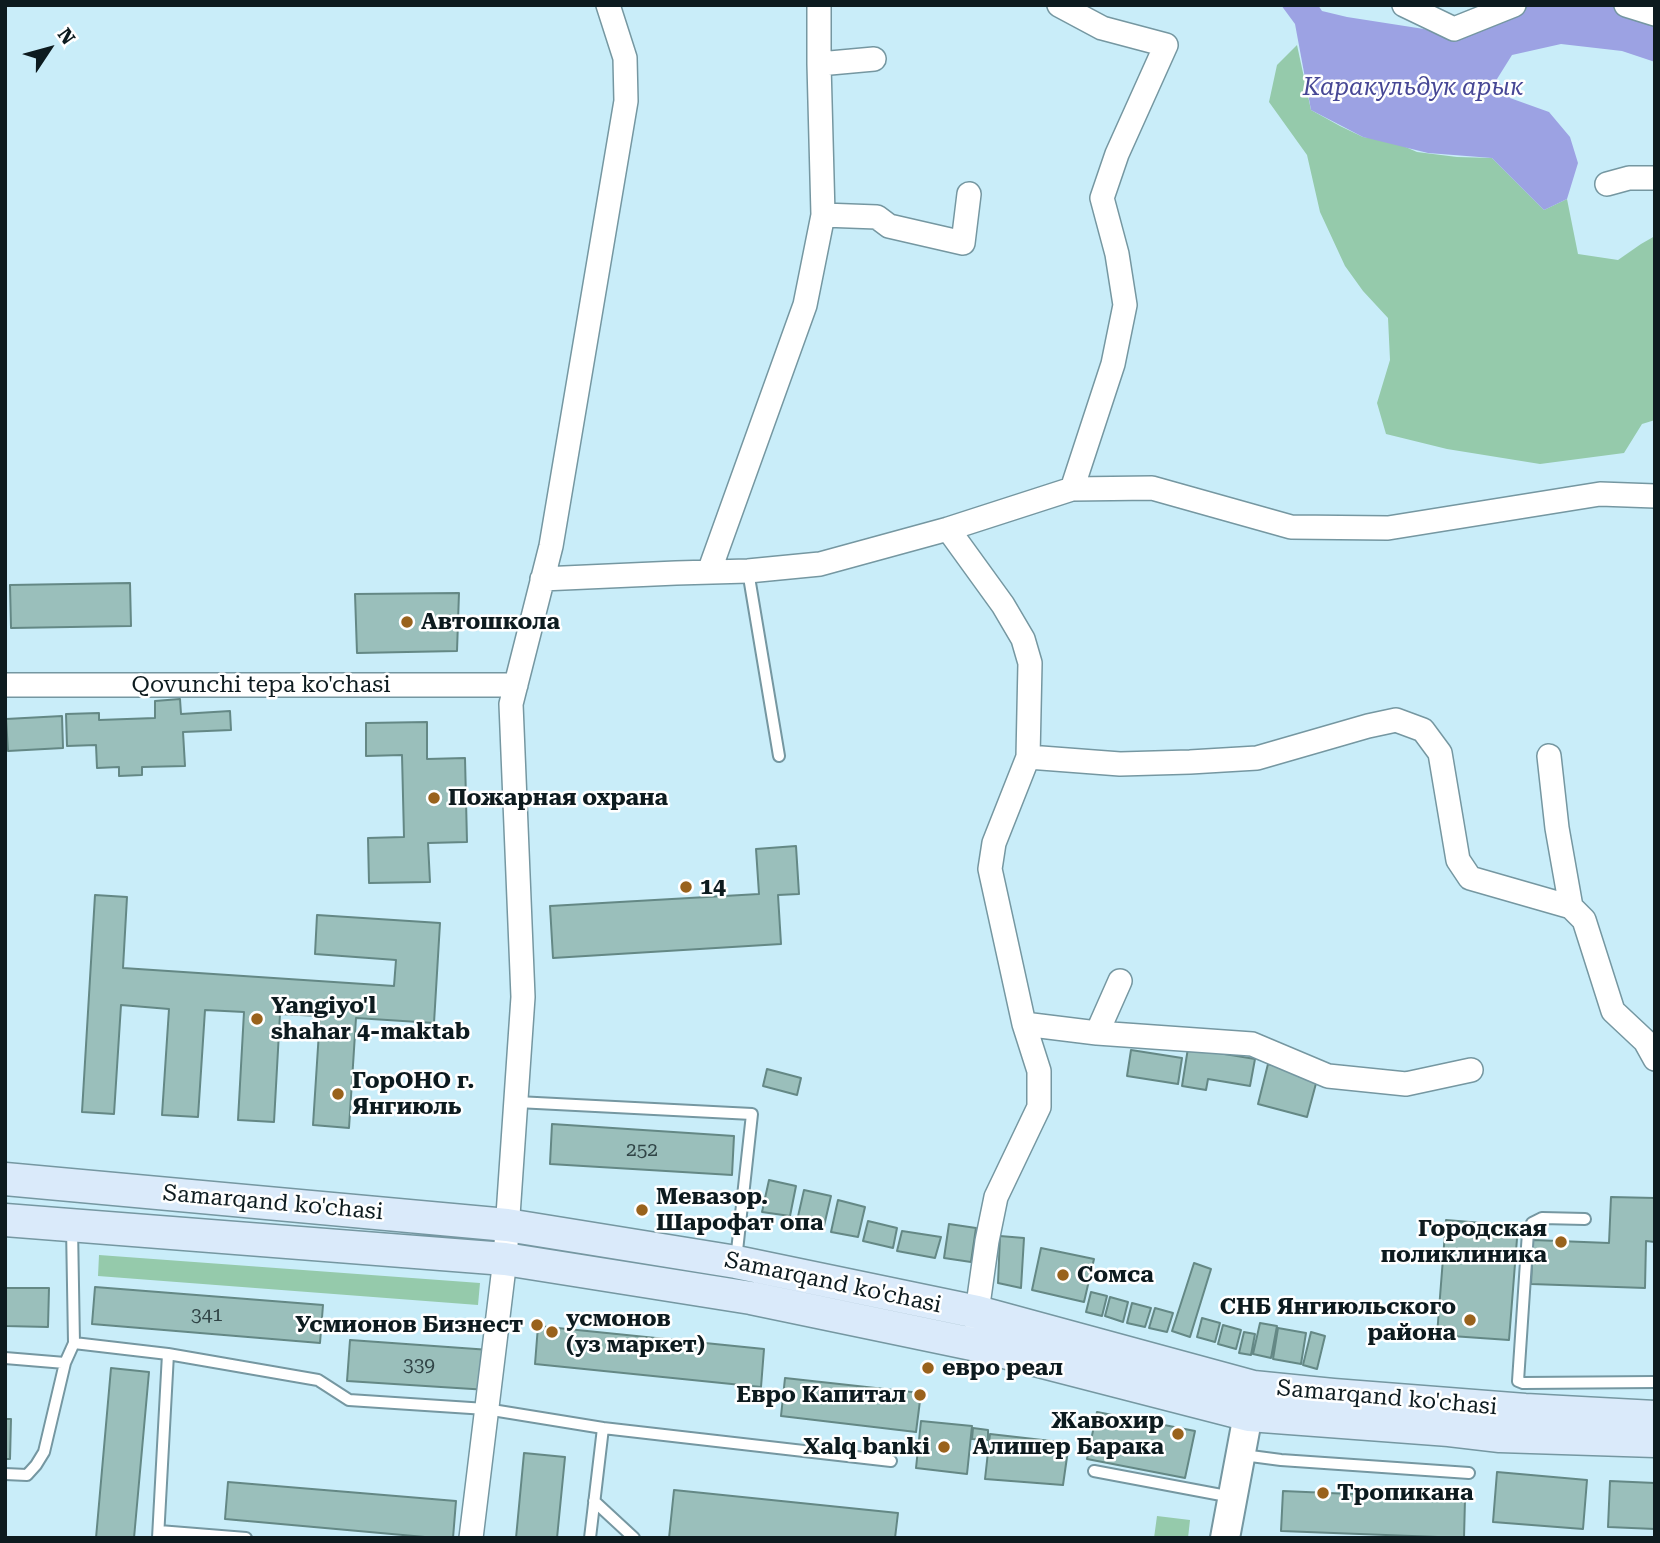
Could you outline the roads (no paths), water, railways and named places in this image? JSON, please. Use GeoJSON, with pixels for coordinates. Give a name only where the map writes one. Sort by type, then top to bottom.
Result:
{"type":"FeatureCollection","features":[{"type":"Feature","properties":{"kind":"main road","name":"Samarqand ko'chasi"},"geometry":{"type":"LineString","coordinates":[[5,1179],[507,1225],[736,1262],[977,1312],[1251,1401],[1333,1395],[1655,1417]]}},
{"type":"Feature","properties":{"kind":"main road","name":"Samarqand ko'chasi"},"geometry":{"type":"LineString","coordinates":[[5,1220],[505,1259],[751,1298],[1251,1401],[1500,1436],[1655,1441]]}},
{"type":"Feature","properties":{"kind":"street"},"geometry":{"type":"LineString","coordinates":[[471,1538],[505,1259],[523,997],[511,704],[551,546],[626,101],[625,58],[608,5]]}},
{"type":"Feature","properties":{"kind":"street"},"geometry":{"type":"LineString","coordinates":[[709,572],[805,305],[823,215],[819,5]]}},
{"type":"Feature","properties":{"kind":"street"},"geometry":{"type":"LineString","coordinates":[[1059,5],[1102,29],[1166,45],[1117,154],[1102,198],[1117,254],[1125,305],[1113,364],[1072,489]]}},
{"type":"Feature","properties":{"kind":"street"},"geometry":{"type":"LineString","coordinates":[[1404,5],[1454,29],[1514,5]]}},
{"type":"Feature","properties":{"kind":"street"},"geometry":{"type":"LineString","coordinates":[[1626,5],[1655,14]]}},
{"type":"Feature","properties":{"kind":"street"},"geometry":{"type":"LineString","coordinates":[[820,64],[874,60]]}},
{"type":"Feature","properties":{"kind":"street"},"geometry":{"type":"LineString","coordinates":[[1607,184],[1629,178],[1655,178]]}},
{"type":"Feature","properties":{"kind":"street"},"geometry":{"type":"LineString","coordinates":[[823,215],[877,217],[889,226],[963,243],[969,194]]}},
{"type":"Feature","properties":{"kind":"street"},"geometry":{"type":"LineString","coordinates":[[542,579],[748,571],[820,564],[948,529],[1072,489],[1152,488],[1291,527],[1374,528],[1600,494],[1655,496]]}},
{"type":"Feature","properties":{"kind":"street"},"geometry":{"type":"LineString","coordinates":[[948,529],[1003,605],[1023,639],[1030,663],[1028,757],[994,843],[990,869],[1024,1024],[1039,1071],[1039,1107],[996,1197],[977,1312],[977,1345]]}},
{"type":"Feature","properties":{"kind":"street","name":"Qovunchi tepa ko'chasi"},"geometry":{"type":"LineString","coordinates":[[5,685],[516,685]]}},
{"type":"Feature","properties":{"kind":"street"},"geometry":{"type":"LineString","coordinates":[[1028,757],[1120,764],[1257,758],[1396,720],[1423,730],[1440,753],[1458,860],[1470,878],[1571,907],[1584,920],[1613,1011],[1644,1041],[1655,1059]]}},
{"type":"Feature","properties":{"kind":"street"},"geometry":{"type":"LineString","coordinates":[[1549,756],[1557,828],[1571,907]]}},
{"type":"Feature","properties":{"kind":"street"},"geometry":{"type":"LineString","coordinates":[[1097,1033],[1121,981]]}},
{"type":"Feature","properties":{"kind":"street"},"geometry":{"type":"LineString","coordinates":[[1024,1024],[1097,1033],[1252,1044],[1328,1076],[1354,1079],[1406,1084],[1471,1070]]}},
{"type":"Feature","properties":{"kind":"street"},"geometry":{"type":"LineString","coordinates":[[1225,1538],[1251,1401]]}},
{"type":"Feature","properties":{"kind":"lane"},"geometry":{"type":"LineString","coordinates":[[748,571],[779,756]]}},
{"type":"Feature","properties":{"kind":"lane"},"geometry":{"type":"LineString","coordinates":[[517,1102],[752,1114],[736,1262]]}},
{"type":"Feature","properties":{"kind":"lane"},"geometry":{"type":"LineString","coordinates":[[1585,1219],[1542,1218],[1532,1223],[1528,1232],[1518,1381],[1655,1382]]}},
{"type":"Feature","properties":{"kind":"lane"},"geometry":{"type":"LineString","coordinates":[[5,1474],[27,1475],[44,1452],[65,1363],[74,1343],[72,1224]]}},
{"type":"Feature","properties":{"kind":"lane"},"geometry":{"type":"LineString","coordinates":[[74,1343],[168,1354],[318,1380],[349,1400],[486,1409],[603,1428],[891,1461]]}},
{"type":"Feature","properties":{"kind":"lane"},"geometry":{"type":"LineString","coordinates":[[168,1354],[158,1534],[246,1538]]}},
{"type":"Feature","properties":{"kind":"lane"},"geometry":{"type":"LineString","coordinates":[[5,1357],[65,1363]]}},
{"type":"Feature","properties":{"kind":"lane"},"geometry":{"type":"LineString","coordinates":[[590,1538],[603,1428]]}},
{"type":"Feature","properties":{"kind":"lane"},"geometry":{"type":"LineString","coordinates":[[1240,1455],[1469,1473]]}},
{"type":"Feature","properties":{"kind":"lane"},"geometry":{"type":"LineString","coordinates":[[1094,1471],[1233,1497]]}},
{"type":"Feature","properties":{"kind":"lane"},"geometry":{"type":"LineString","coordinates":[[594,1501],[634,1538]]}},
{"type":"Feature","properties":{"kind":"water","name":"Каракульдук арык"},"geometry":{"type":"Polygon","coordinates":[[[1281,5],[1318,5],[1322,11],[1424,29],[1455,39],[1493,19],[1529,5],[1612,5],[1655,28],[1655,62],[1622,51],[1561,44],[1512,55],[1497,79],[1510,98],[1549,112],[1570,137],[1578,163],[1567,199],[1544,210],[1492,158],[1428,153],[1363,137],[1311,110],[1295,24],[1281,5]]]}},
{"type":"Feature","properties":{"kind":"place","name":"Автошкола"},"geometry":{"type":"Point","coordinates":[407,622]}},
{"type":"Feature","properties":{"kind":"place","name":"Пожарная охрана"},"geometry":{"type":"Point","coordinates":[434,798]}},
{"type":"Feature","properties":{"kind":"place","name":"14"},"geometry":{"type":"Point","coordinates":[686,887]}},
{"type":"Feature","properties":{"kind":"place","name":"Yangiyo'l shahar 4-maktab"},"geometry":{"type":"Point","coordinates":[257,1019]}},
{"type":"Feature","properties":{"kind":"place","name":"ГорОНО г. Янгиюль"},"geometry":{"type":"Point","coordinates":[338,1094]}},
{"type":"Feature","properties":{"kind":"place","name":"Мевазор. Шарофат опа"},"geometry":{"type":"Point","coordinates":[642,1210]}},
{"type":"Feature","properties":{"kind":"place","name":"Городская поликлиника"},"geometry":{"type":"Point","coordinates":[1561,1242]}},
{"type":"Feature","properties":{"kind":"place","name":"Сомса"},"geometry":{"type":"Point","coordinates":[1063,1275]}},
{"type":"Feature","properties":{"kind":"place","name":"СНБ Янгиюльского района"},"geometry":{"type":"Point","coordinates":[1470,1320]}},
{"type":"Feature","properties":{"kind":"place","name":"Усмионов Бизнест"},"geometry":{"type":"Point","coordinates":[537,1325]}},
{"type":"Feature","properties":{"kind":"place","name":"усмонов (уз маркет)"},"geometry":{"type":"Point","coordinates":[552,1332]}},
{"type":"Feature","properties":{"kind":"place","name":"евро реал"},"geometry":{"type":"Point","coordinates":[928,1368]}},
{"type":"Feature","properties":{"kind":"place","name":"Евро Капитал"},"geometry":{"type":"Point","coordinates":[920,1395]}},
{"type":"Feature","properties":{"kind":"place","name":"Жавохир Алишер Барака"},"geometry":{"type":"Point","coordinates":[1178,1434]}},
{"type":"Feature","properties":{"kind":"place","name":"Xalq banki"},"geometry":{"type":"Point","coordinates":[944,1447]}},
{"type":"Feature","properties":{"kind":"place","name":"Тропикана"},"geometry":{"type":"Point","coordinates":[1323,1493]}}]}
